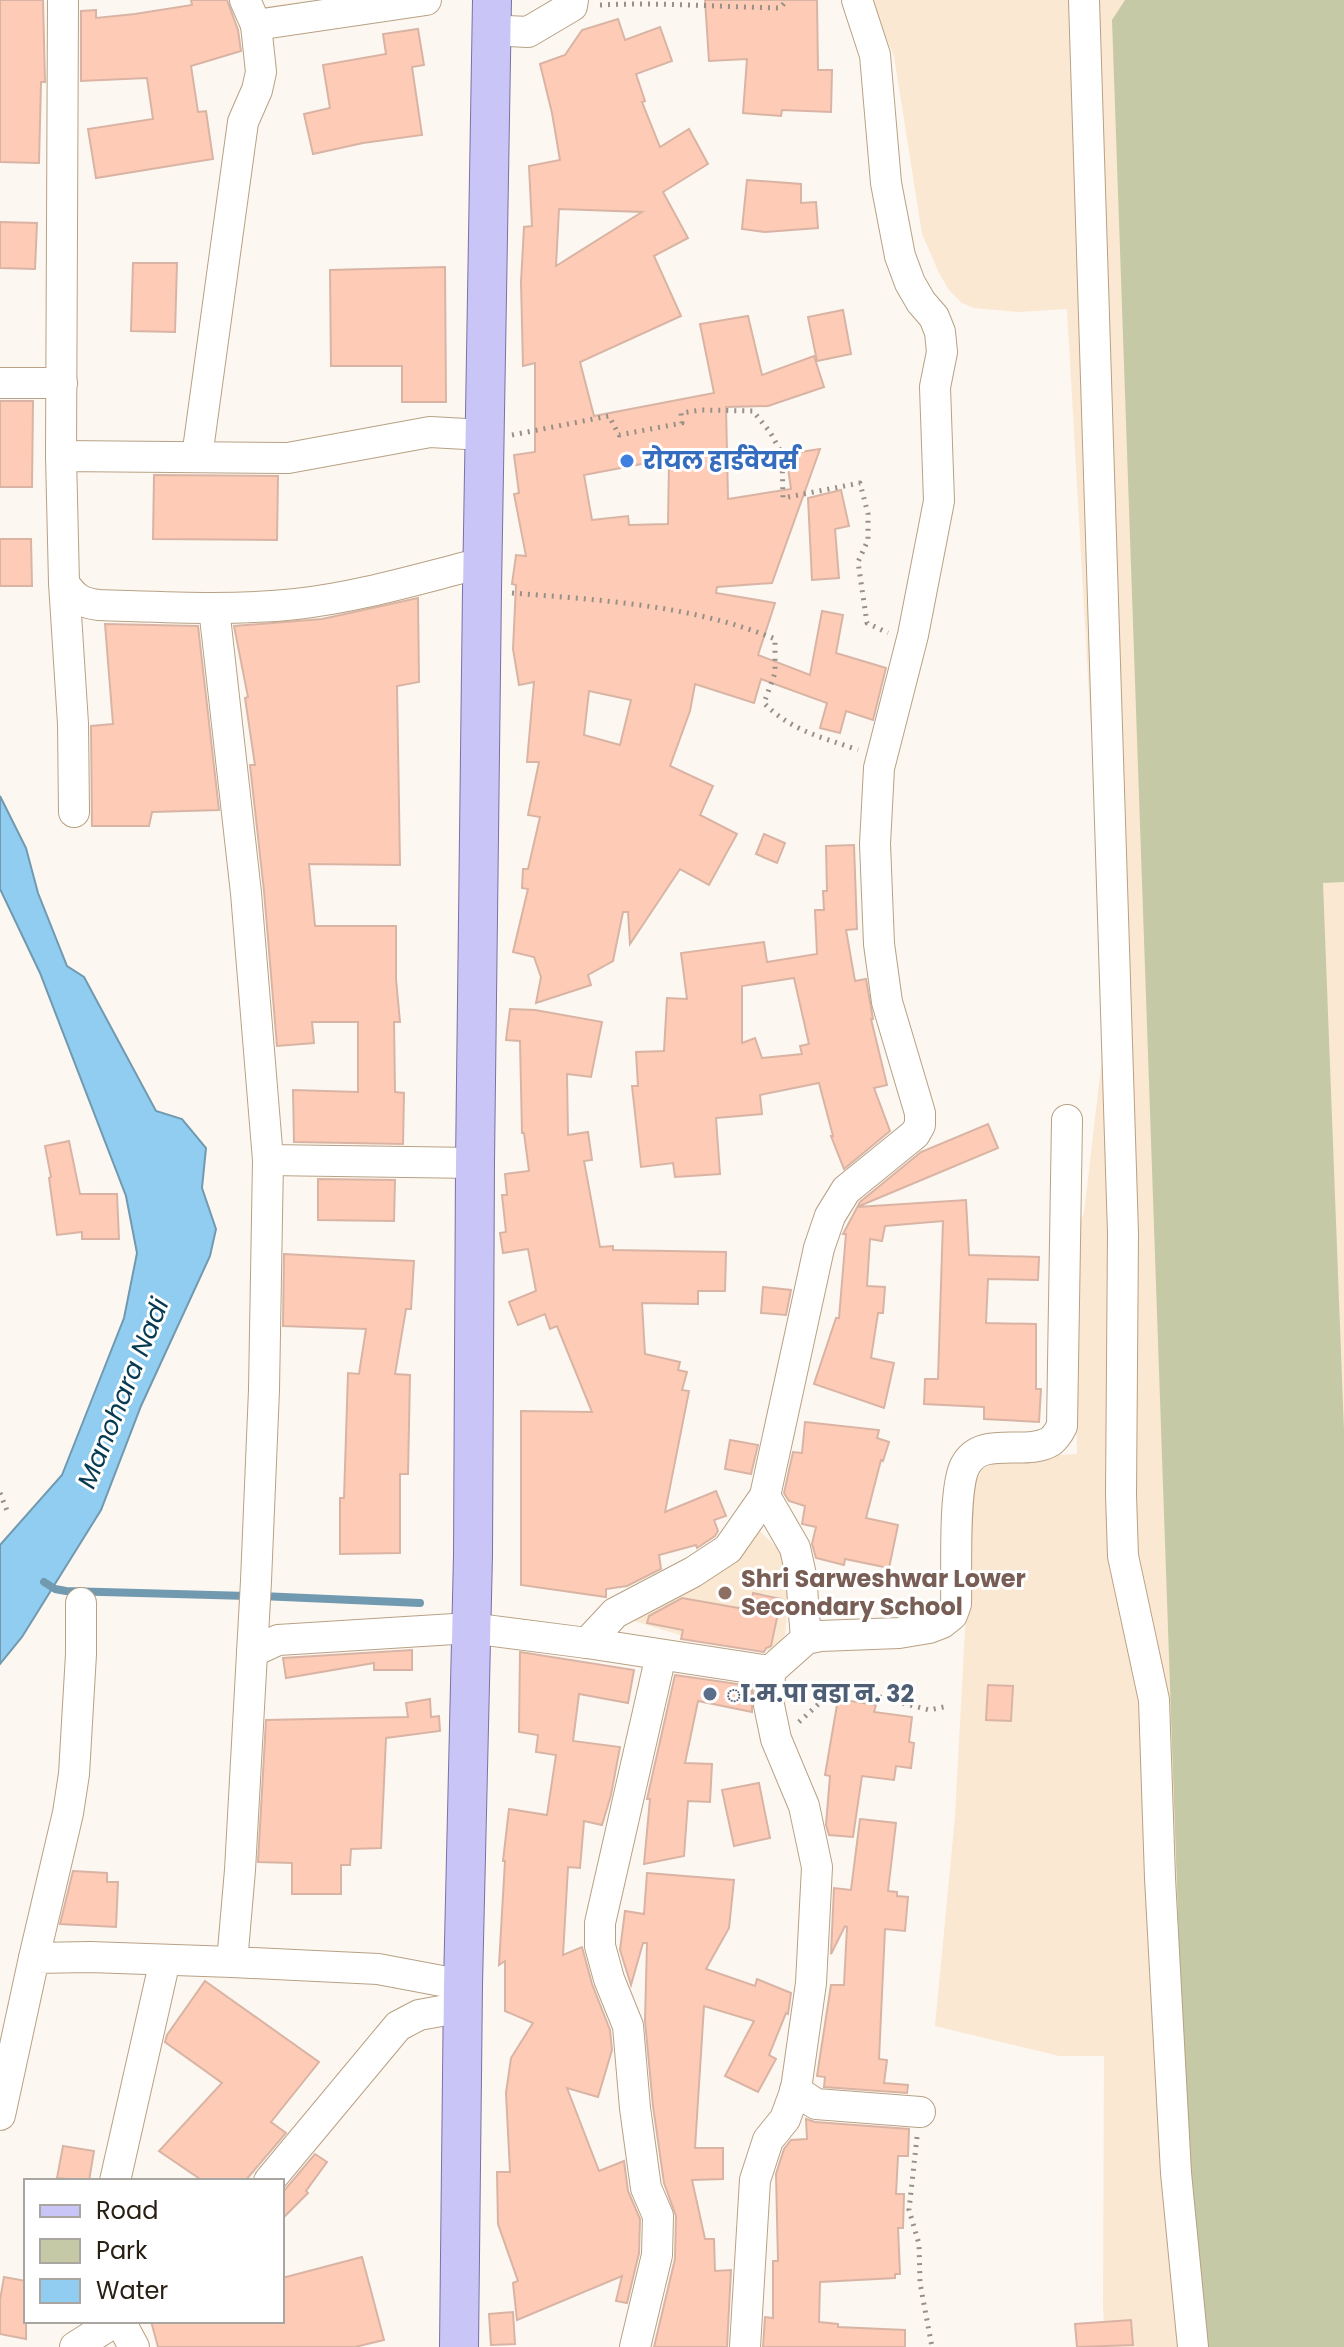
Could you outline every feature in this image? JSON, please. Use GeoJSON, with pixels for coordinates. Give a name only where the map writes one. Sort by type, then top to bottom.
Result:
{"type":"FeatureCollection","features":[{"type":"Feature","properties":{"kind":"main road"},"geometry":{"type":"LineString","coordinates":[[459,2347],[473,1555],[482,576],[492,15]]}},
{"type":"Feature","properties":{"kind":"street"},"geometry":{"type":"LineString","coordinates":[[63,0],[61,456],[74,812]]}},
{"type":"Feature","properties":{"kind":"street"},"geometry":{"type":"LineString","coordinates":[[197,457],[243,122],[261,72],[251,13],[426,0]]}},
{"type":"Feature","properties":{"kind":"street"},"geometry":{"type":"LineString","coordinates":[[587,1643],[615,1613],[693,1572],[728,1549],[765,1496],[819,1248],[830,1216],[846,1190],[915,1134],[920,1125],[920,1113],[887,1002],[879,944],[875,844],[879,768],[913,635],[939,501],[935,387],[942,352],[940,332],[934,317],[910,283],[900,256],[886,183],[875,55],[857,0]]}},
{"type":"Feature","properties":{"kind":"street"},"geometry":{"type":"LineString","coordinates":[[1084,0],[1123,1233],[1123,1556],[1154,1700],[1176,2173],[1193,2347]]}},
{"type":"Feature","properties":{"kind":"street"},"geometry":{"type":"LineString","coordinates":[[492,15],[528,32],[572,3]]}},
{"type":"Feature","properties":{"kind":"street"},"geometry":{"type":"LineString","coordinates":[[0,383],[62,383]]}},
{"type":"Feature","properties":{"kind":"street"},"geometry":{"type":"LineString","coordinates":[[61,456],[288,458],[430,432],[484,435]]}},
{"type":"Feature","properties":{"kind":"street"},"geometry":{"type":"LineString","coordinates":[[64,583],[71,595],[83,604],[214,608],[294,604],[482,576]]}},
{"type":"Feature","properties":{"kind":"street"},"geometry":{"type":"LineString","coordinates":[[214,608],[246,893],[268,1160],[264,1390],[256,1581],[232,1962]]}},
{"type":"Feature","properties":{"kind":"street"},"geometry":{"type":"LineString","coordinates":[[745,2347],[755,2180],[768,2140],[785,2119],[795,2090],[811,1983],[817,1867],[804,1806],[776,1739],[769,1705],[770,1671],[806,1639],[899,1633],[929,1628],[952,1615],[956,1604],[959,1487],[965,1466],[976,1454],[995,1447],[1041,1446],[1053,1439],[1062,1426],[1067,1120]]}},
{"type":"Feature","properties":{"kind":"street"},"geometry":{"type":"LineString","coordinates":[[268,1160],[475,1163]]}},
{"type":"Feature","properties":{"kind":"street"},"geometry":{"type":"LineString","coordinates":[[765,1496],[795,1548],[801,1575],[806,1639]]}},
{"type":"Feature","properties":{"kind":"street"},"geometry":{"type":"LineString","coordinates":[[0,2115],[68,1813],[74,1774],[81,1603]]}},
{"type":"Feature","properties":{"kind":"street"},"geometry":{"type":"LineString","coordinates":[[252,1642],[470,1628],[770,1671]]}},
{"type":"Feature","properties":{"kind":"street"},"geometry":{"type":"LineString","coordinates":[[635,2347],[657,2255],[658,2216],[646,2188],[628,2026],[609,1979],[600,1946],[600,1923],[661,1655]]}},
{"type":"Feature","properties":{"kind":"street"},"geometry":{"type":"LineString","coordinates":[[34,1958],[90,1957],[378,1969],[463,1996]]}},
{"type":"Feature","properties":{"kind":"street"},"geometry":{"type":"LineString","coordinates":[[115,2179],[165,1960]]}},
{"type":"Feature","properties":{"kind":"street"},"geometry":{"type":"LineString","coordinates":[[271,2179],[398,2026],[463,1996]]}},
{"type":"Feature","properties":{"kind":"street"},"geometry":{"type":"LineString","coordinates":[[795,2090],[816,2104],[920,2112]]}},
{"type":"Feature","properties":{"kind":"street"},"geometry":{"type":"LineString","coordinates":[[79,2338],[113,2323]]}},
{"type":"Feature","properties":{"kind":"street"},"geometry":{"type":"LineString","coordinates":[[119,2323],[134,2347]]}},
{"type":"Feature","properties":{"kind":"path"},"geometry":{"type":"LineString","coordinates":[[572,3],[780,8],[787,0]]}},
{"type":"Feature","properties":{"kind":"path"},"geometry":{"type":"LineString","coordinates":[[484,435],[517,436],[609,416],[619,435],[682,423],[681,413],[702,410],[753,411],[782,454],[783,498],[860,483],[868,514],[868,540],[858,562],[867,623],[884,633],[913,635]]}},
{"type":"Feature","properties":{"kind":"path"},"geometry":{"type":"LineString","coordinates":[[482,576],[658,607],[743,626],[775,639],[775,673],[764,703],[777,717],[798,729],[868,754],[879,768]]}},
{"type":"Feature","properties":{"kind":"path"},"geometry":{"type":"LineString","coordinates":[[0,1493],[8,1513]]}},
{"type":"Feature","properties":{"kind":"path"},"geometry":{"type":"LineString","coordinates":[[776,1739],[838,1686],[929,1710],[948,1706]]}},
{"type":"Feature","properties":{"kind":"path"},"geometry":{"type":"LineString","coordinates":[[920,2112],[909,2210],[919,2244],[920,2283],[932,2347]]}},
{"type":"Feature","properties":{"kind":"shaded area"},"geometry":{"type":"Polygon","coordinates":[[[870,0],[1344,0],[1344,2347],[1105,2347],[1104,2056],[1059,2056],[935,2026],[955,1817],[972,1499],[982,1469],[994,1463],[1013,1458],[1077,1454],[1074,1235],[1084,1213],[1106,1024],[1096,785],[1067,309],[1019,312],[974,308],[962,303],[949,290],[922,234],[894,56],[870,0]]]}},
{"type":"Feature","properties":{"kind":"shaded area","name":"Shri Sarweshwar Lower Secondary School"},"geometry":{"type":"Polygon","coordinates":[[[757,1528],[793,1564],[783,1651],[690,1638],[624,1618],[757,1528]]]}},
{"type":"Feature","properties":{"kind":"green space"},"geometry":{"type":"Polygon","coordinates":[[[1125,0],[1344,0],[1344,882],[1323,883],[1344,1431],[1344,2347],[1193,2347],[1112,20],[1125,0]]]}},
{"type":"Feature","properties":{"kind":"water","name":"Manohara Nadi"},"geometry":{"type":"Polygon","coordinates":[[[0,796],[26,848],[38,893],[67,966],[84,977],[156,1111],[182,1119],[206,1148],[202,1188],[216,1229],[210,1256],[141,1406],[101,1510],[22,1637],[0,1664],[0,1545],[62,1475],[124,1318],[137,1253],[126,1196],[40,973],[0,889],[0,796]]]}},
{"type":"Feature","properties":{"kind":"building"},"geometry":{"type":"Polygon","coordinates":[[[0,0],[43,0],[45,82],[41,82],[39,163],[0,162],[0,0]]]}},
{"type":"Feature","properties":{"kind":"building"},"geometry":{"type":"Polygon","coordinates":[[[191,0],[227,0],[238,30],[241,51],[191,66],[198,112],[206,111],[213,159],[96,178],[88,129],[153,119],[147,78],[81,81],[81,11],[96,10],[96,18],[192,5],[191,0]]]}},
{"type":"Feature","properties":{"kind":"building"},"geometry":{"type":"Polygon","coordinates":[[[705,0],[817,0],[818,70],[832,70],[831,112],[782,110],[781,116],[743,113],[747,59],[709,61],[705,0]]]}},
{"type":"Feature","properties":{"kind":"building"},"geometry":{"type":"Polygon","coordinates":[[[618,19],[625,40],[660,27],[672,61],[636,74],[645,101],[642,102],[660,147],[689,129],[708,164],[663,192],[688,238],[654,256],[681,316],[580,362],[594,416],[714,393],[700,324],[748,316],[762,375],[814,356],[824,387],[768,406],[726,407],[728,499],[791,489],[786,454],[820,449],[772,583],[717,587],[716,593],[775,603],[758,655],[810,675],[822,611],[843,615],[836,653],[886,668],[873,720],[846,711],[840,733],[820,728],[827,703],[761,679],[754,703],[695,684],[690,711],[670,766],[713,786],[700,815],[737,834],[709,885],[680,869],[630,944],[628,912],[623,912],[613,961],[588,975],[591,985],[536,1003],[541,977],[534,957],[513,952],[528,889],[522,888],[523,869],[528,869],[540,817],[528,815],[539,762],[527,762],[534,682],[519,685],[513,649],[516,585],[512,584],[516,555],[526,556],[514,494],[519,493],[514,455],[535,452],[535,363],[523,366],[521,282],[524,227],[532,226],[529,166],[560,160],[540,64],[565,55],[582,30],[618,19]],[[559,209],[556,266],[642,212],[559,209]],[[647,463],[584,475],[592,520],[628,516],[629,525],[668,524],[669,463],[648,466],[647,463]],[[589,691],[584,735],[620,745],[631,700],[589,691]]]}},
{"type":"Feature","properties":{"kind":"building"},"geometry":{"type":"Polygon","coordinates":[[[418,29],[424,65],[412,67],[422,135],[313,154],[304,114],[330,108],[323,65],[386,54],[383,34],[418,29]]]}},
{"type":"Feature","properties":{"kind":"building"},"geometry":{"type":"Polygon","coordinates":[[[747,180],[801,184],[801,203],[816,202],[818,228],[765,232],[742,229],[747,180]]]}},
{"type":"Feature","properties":{"kind":"building"},"geometry":{"type":"Polygon","coordinates":[[[0,222],[37,223],[35,269],[0,268],[0,222]]]}},
{"type":"Feature","properties":{"kind":"building"},"geometry":{"type":"Polygon","coordinates":[[[133,263],[177,263],[175,332],[131,331],[133,263]]]}},
{"type":"Feature","properties":{"kind":"building"},"geometry":{"type":"Polygon","coordinates":[[[445,267],[446,402],[402,402],[402,366],[331,366],[330,270],[445,267]]]}},
{"type":"Feature","properties":{"kind":"building"},"geometry":{"type":"Polygon","coordinates":[[[843,310],[851,354],[817,361],[808,317],[843,310]]]}},
{"type":"Feature","properties":{"kind":"building"},"geometry":{"type":"Polygon","coordinates":[[[0,401],[33,401],[32,487],[0,487],[0,401]]]}},
{"type":"Feature","properties":{"kind":"building"},"geometry":{"type":"Polygon","coordinates":[[[154,475],[278,476],[277,540],[153,539],[154,475]]]}},
{"type":"Feature","properties":{"kind":"building"},"geometry":{"type":"Polygon","coordinates":[[[841,490],[849,526],[835,529],[839,578],[812,580],[808,498],[841,490]]]}},
{"type":"Feature","properties":{"kind":"building"},"geometry":{"type":"Polygon","coordinates":[[[0,539],[31,539],[32,586],[0,586],[0,539]]]}},
{"type":"Feature","properties":{"kind":"building"},"geometry":{"type":"Polygon","coordinates":[[[418,598],[419,682],[397,686],[400,865],[309,864],[315,926],[396,926],[400,1022],[394,1022],[395,1092],[404,1093],[403,1144],[294,1142],[293,1090],[358,1092],[358,1022],[312,1022],[314,1043],[277,1046],[250,765],[255,765],[245,698],[248,697],[234,626],[322,619],[418,598]]]}},
{"type":"Feature","properties":{"kind":"building"},"geometry":{"type":"Polygon","coordinates":[[[105,624],[198,626],[219,810],[152,812],[149,826],[92,826],[91,726],[113,724],[105,624]]]}},
{"type":"Feature","properties":{"kind":"building"},"geometry":{"type":"Polygon","coordinates":[[[764,834],[785,843],[777,863],[756,854],[764,834]]]}},
{"type":"Feature","properties":{"kind":"building"},"geometry":{"type":"Polygon","coordinates":[[[854,845],[857,929],[846,930],[855,981],[866,979],[871,1019],[887,1085],[874,1088],[890,1131],[844,1169],[831,1136],[819,1083],[760,1095],[762,1114],[716,1118],[720,1174],[675,1177],[673,1163],[641,1167],[632,1086],[638,1086],[636,1052],[664,1051],[667,998],[687,999],[681,953],[764,942],[767,962],[817,954],[815,910],[824,910],[823,891],[827,891],[826,846],[854,845]],[[794,978],[742,986],[742,1043],[755,1038],[762,1058],[802,1054],[800,1046],[809,1044],[794,978]]]}},
{"type":"Feature","properties":{"kind":"building"},"geometry":{"type":"Polygon","coordinates":[[[510,1009],[535,1010],[602,1022],[591,1077],[567,1074],[568,1135],[588,1132],[592,1160],[584,1161],[600,1247],[613,1246],[613,1250],[726,1252],[725,1291],[698,1291],[698,1304],[642,1303],[645,1354],[680,1362],[678,1370],[687,1372],[682,1390],[689,1391],[665,1512],[716,1491],[726,1516],[714,1520],[718,1531],[715,1536],[697,1548],[696,1545],[659,1555],[661,1569],[627,1586],[606,1589],[606,1597],[521,1585],[521,1411],[592,1412],[557,1326],[550,1329],[545,1314],[518,1325],[509,1302],[536,1291],[528,1249],[503,1253],[500,1233],[506,1232],[502,1195],[507,1195],[505,1174],[529,1171],[522,1133],[520,1041],[506,1040],[510,1009]]]}},
{"type":"Feature","properties":{"kind":"building"},"geometry":{"type":"Polygon","coordinates":[[[988,1124],[998,1148],[857,1207],[921,1152],[988,1124]]]}},
{"type":"Feature","properties":{"kind":"building"},"geometry":{"type":"Polygon","coordinates":[[[69,1141],[80,1194],[117,1194],[119,1239],[82,1239],[82,1232],[57,1235],[45,1146],[69,1141]]]}},
{"type":"Feature","properties":{"kind":"building"},"geometry":{"type":"Polygon","coordinates":[[[318,1179],[395,1180],[394,1221],[318,1220],[318,1179]]]}},
{"type":"Feature","properties":{"kind":"building"},"geometry":{"type":"Polygon","coordinates":[[[966,1200],[969,1255],[1039,1257],[1038,1280],[988,1279],[986,1323],[1036,1324],[1036,1389],[1041,1389],[1039,1422],[984,1419],[984,1407],[924,1404],[925,1379],[938,1379],[943,1221],[885,1226],[882,1241],[870,1239],[867,1286],[885,1287],[883,1313],[878,1313],[871,1358],[894,1363],[884,1408],[814,1384],[836,1318],[839,1318],[846,1234],[843,1234],[857,1207],[966,1200]]]}},
{"type":"Feature","properties":{"kind":"building"},"geometry":{"type":"Polygon","coordinates":[[[284,1254],[414,1261],[411,1309],[406,1309],[395,1374],[410,1375],[408,1474],[400,1474],[400,1553],[340,1554],[340,1498],[344,1498],[348,1373],[359,1374],[366,1329],[283,1326],[284,1254]]]}},
{"type":"Feature","properties":{"kind":"building"},"geometry":{"type":"Polygon","coordinates":[[[763,1287],[791,1290],[786,1315],[761,1313],[763,1287]]]}},
{"type":"Feature","properties":{"kind":"building"},"geometry":{"type":"Polygon","coordinates":[[[805,1422],[879,1430],[877,1438],[889,1442],[881,1460],[866,1518],[898,1525],[889,1568],[845,1559],[844,1565],[816,1558],[812,1544],[816,1527],[802,1524],[805,1506],[789,1501],[784,1493],[793,1452],[802,1453],[805,1422]]]}},
{"type":"Feature","properties":{"kind":"building"},"geometry":{"type":"Polygon","coordinates":[[[730,1440],[758,1445],[751,1474],[725,1469],[730,1440]]]}},
{"type":"Feature","properties":{"kind":"building"},"geometry":{"type":"Polygon","coordinates":[[[753,1593],[781,1599],[771,1646],[764,1652],[681,1639],[683,1630],[647,1623],[649,1616],[682,1598],[750,1610],[753,1593]]]}},
{"type":"Feature","properties":{"kind":"building"},"geometry":{"type":"Polygon","coordinates":[[[412,1650],[412,1670],[374,1670],[374,1663],[286,1678],[283,1658],[412,1650]]]}},
{"type":"Feature","properties":{"kind":"building"},"geometry":{"type":"Polygon","coordinates":[[[520,1652],[634,1670],[628,1703],[579,1694],[573,1741],[620,1747],[602,1825],[584,1821],[580,1868],[568,1867],[563,1955],[582,1947],[610,2030],[612,2050],[598,2097],[567,2088],[599,2171],[624,2161],[628,2191],[640,2219],[639,2253],[627,2303],[616,2301],[622,2276],[517,2320],[513,2283],[518,2281],[498,2224],[497,2172],[510,2172],[506,2093],[511,2058],[533,2023],[505,2011],[505,1961],[499,1965],[503,1861],[509,1809],[547,1815],[556,1755],[536,1752],[538,1735],[519,1732],[520,1652]]]}},
{"type":"Feature","properties":{"kind":"building"},"geometry":{"type":"Polygon","coordinates":[[[675,1675],[752,1686],[752,1712],[698,1701],[685,1763],[712,1764],[710,1802],[688,1801],[684,1856],[644,1864],[650,1799],[647,1799],[675,1675]]]}},
{"type":"Feature","properties":{"kind":"building"},"geometry":{"type":"Polygon","coordinates":[[[988,1685],[1013,1686],[1011,1721],[986,1720],[988,1685]]]}},
{"type":"Feature","properties":{"kind":"building"},"geometry":{"type":"Polygon","coordinates":[[[430,1699],[431,1717],[439,1716],[440,1731],[386,1738],[381,1848],[351,1849],[350,1865],[341,1865],[341,1894],[292,1894],[292,1863],[258,1862],[266,1720],[408,1717],[406,1703],[430,1699]]]}},
{"type":"Feature","properties":{"kind":"building"},"geometry":{"type":"Polygon","coordinates":[[[838,1699],[876,1705],[874,1712],[912,1717],[909,1742],[914,1743],[911,1768],[896,1766],[894,1780],[862,1776],[853,1837],[829,1835],[826,1825],[830,1776],[825,1775],[838,1699]]]}},
{"type":"Feature","properties":{"kind":"building"},"geometry":{"type":"Polygon","coordinates":[[[759,1783],[770,1838],[734,1846],[722,1790],[759,1783]]]}},
{"type":"Feature","properties":{"kind":"building"},"geometry":{"type":"Polygon","coordinates":[[[860,1819],[896,1823],[888,1891],[908,1897],[905,1931],[885,1929],[879,2059],[887,2060],[884,2083],[908,2085],[907,2093],[824,2087],[825,2077],[817,2076],[831,1985],[844,1985],[847,1927],[831,1954],[834,1888],[851,1890],[860,1819]]]}},
{"type":"Feature","properties":{"kind":"building"},"geometry":{"type":"Polygon","coordinates":[[[73,1871],[107,1873],[107,1882],[118,1882],[116,1927],[60,1924],[73,1871]]]}},
{"type":"Feature","properties":{"kind":"building"},"geometry":{"type":"Polygon","coordinates":[[[647,1873],[734,1880],[729,1928],[706,1969],[755,1986],[757,1979],[791,1993],[788,2014],[769,2055],[776,2059],[758,2092],[725,2076],[754,2021],[704,2006],[695,2148],[723,2148],[723,2179],[692,2180],[705,2239],[714,2239],[715,2271],[731,2270],[727,2347],[654,2347],[675,2259],[676,2216],[664,2183],[653,2106],[645,2021],[647,1943],[643,1943],[631,1985],[620,1950],[625,1911],[644,1914],[647,1873]]]}},
{"type":"Feature","properties":{"kind":"building"},"geometry":{"type":"Polygon","coordinates":[[[205,1981],[319,2062],[271,2122],[286,2133],[247,2179],[200,2179],[159,2151],[222,2083],[165,2042],[205,1981]]]}},
{"type":"Feature","properties":{"kind":"building"},"geometry":{"type":"Polygon","coordinates":[[[806,2119],[909,2129],[908,2156],[898,2156],[896,2194],[904,2194],[903,2228],[898,2228],[900,2274],[895,2274],[895,2278],[820,2282],[819,2322],[838,2324],[838,2327],[905,2330],[905,2347],[763,2347],[765,2317],[773,2318],[773,2261],[778,2261],[776,2174],[784,2149],[791,2140],[807,2139],[806,2119]]]}},
{"type":"Feature","properties":{"kind":"building"},"geometry":{"type":"Polygon","coordinates":[[[63,2146],[94,2151],[89,2179],[57,2178],[63,2146]]]}},
{"type":"Feature","properties":{"kind":"building"},"geometry":{"type":"Polygon","coordinates":[[[315,2154],[327,2162],[306,2191],[308,2193],[284,2217],[284,2191],[315,2154]]]}},
{"type":"Feature","properties":{"kind":"building"},"geometry":{"type":"Polygon","coordinates":[[[362,2257],[384,2340],[355,2347],[158,2347],[152,2323],[284,2323],[284,2277],[362,2257]]]}},
{"type":"Feature","properties":{"kind":"building"},"geometry":{"type":"Polygon","coordinates":[[[4,2277],[24,2281],[26,2339],[0,2334],[4,2277]]]}},
{"type":"Feature","properties":{"kind":"building"},"geometry":{"type":"Polygon","coordinates":[[[513,2312],[515,2344],[491,2345],[489,2314],[513,2312]]]}},
{"type":"Feature","properties":{"kind":"building"},"geometry":{"type":"Polygon","coordinates":[[[1131,2320],[1133,2345],[1077,2347],[1075,2324],[1131,2320]]]}},
{"type":"Feature","properties":{"kind":"waterway"},"geometry":{"type":"LineString","coordinates":[[44,1582],[66,1591],[248,1596]]}},
{"type":"Feature","properties":{"kind":"waterway"},"geometry":{"type":"LineString","coordinates":[[261,1596],[420,1603]]}},
{"type":"Feature","properties":{"kind":"place","name":"रोयल हार्डवेयर्स"},"geometry":{"type":"Point","coordinates":[627,461]}},
{"type":"Feature","properties":{"kind":"place","name":"Shri Sarweshwar Lower Secondary School"},"geometry":{"type":"Point","coordinates":[725,1593]}},
{"type":"Feature","properties":{"kind":"place","name":"ा.म.पा वडा न. ३२"},"geometry":{"type":"Point","coordinates":[710,1694]}}]}
